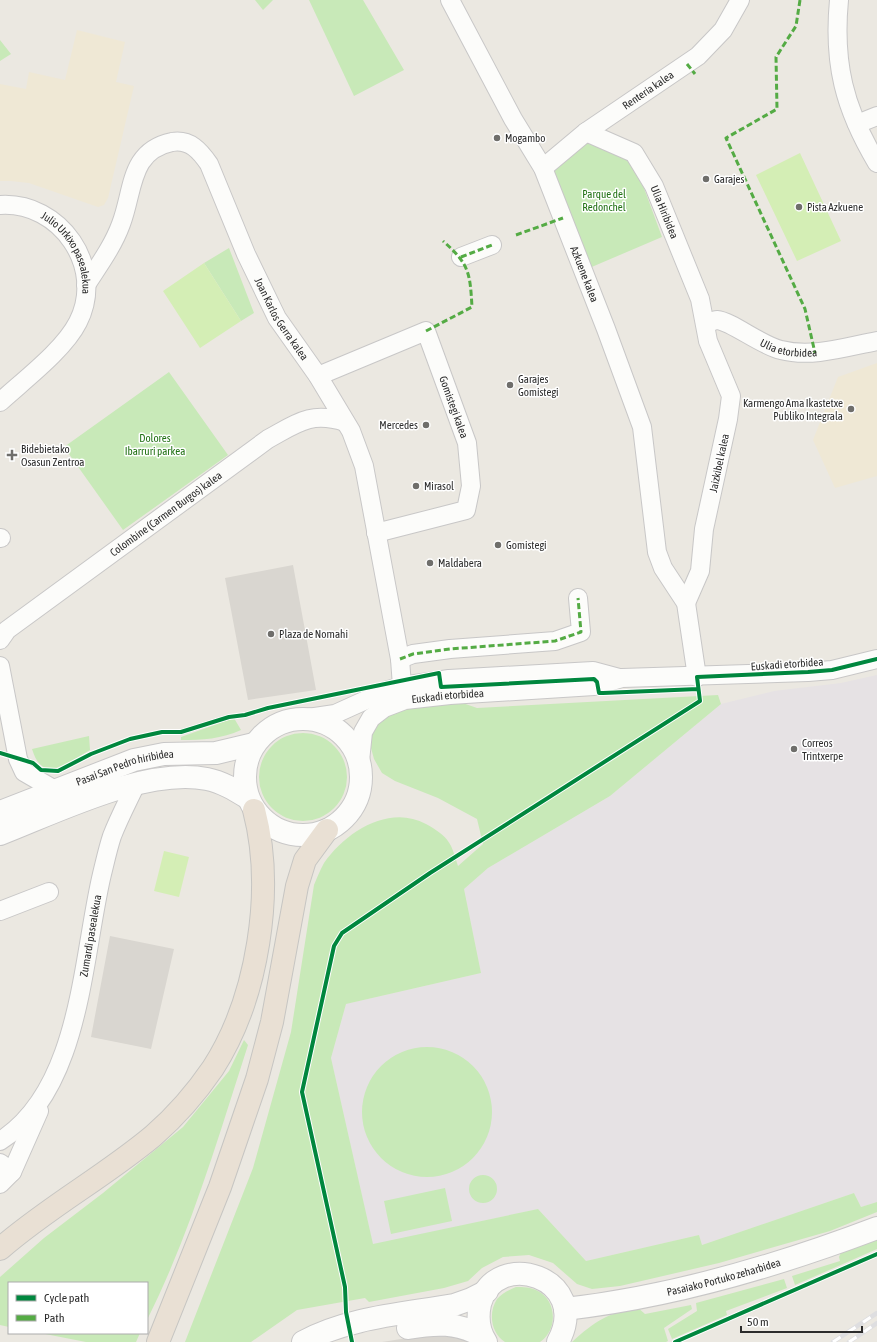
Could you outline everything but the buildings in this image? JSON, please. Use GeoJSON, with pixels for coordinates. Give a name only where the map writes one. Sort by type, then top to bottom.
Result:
{"type":"FeatureCollection","features":[{"type":"Feature","properties":{"kind":"highway"},"geometry":{"type":"LineString","coordinates":[[0,1249],[37,1219],[152,1136],[186,1103],[213,1068],[234,1027],[242,1006],[258,938],[261,915],[261,841],[251,804]]}},
{"type":"Feature","properties":{"kind":"highway"},"geometry":{"type":"LineString","coordinates":[[158,1342],[220,1187],[257,1079],[272,1022],[297,886],[305,860],[327,830]]}},
{"type":"Feature","properties":{"kind":"main road"},"geometry":{"type":"LineString","coordinates":[[308,718],[325,723],[340,732],[352,745],[360,761],[361,786],[357,800],[350,813],[339,823],[327,830],[312,835],[295,835],[285,832],[265,822],[251,804],[245,787],[245,770],[249,754],[254,744],[262,735],[276,725],[291,720],[308,718]]}},
{"type":"Feature","properties":{"kind":"main road","name":"Pasai San Pedro hiribidea"},"geometry":{"type":"LineString","coordinates":[[0,812],[134,760],[164,754],[216,753],[254,744]]}},
{"type":"Feature","properties":{"kind":"main road","name":"Pasai San Pedro hiribidea"},"geometry":{"type":"LineString","coordinates":[[0,834],[109,792],[136,784],[174,778],[207,779],[221,783],[251,804]]}},
{"type":"Feature","properties":{"kind":"main road","name":"Pasaiako Portuko zeharbidea"},"geometry":{"type":"LineString","coordinates":[[565,1309],[622,1301],[686,1287],[772,1264],[829,1246],[877,1228]]}},
{"type":"Feature","properties":{"kind":"main road"},"geometry":{"type":"LineString","coordinates":[[484,1339],[479,1324],[478,1312],[481,1301],[487,1291],[496,1282],[507,1276],[520,1273],[532,1274],[544,1279],[554,1287],[561,1297],[565,1309],[566,1321],[564,1332],[558,1342]]}},
{"type":"Feature","properties":{"kind":"main road"},"geometry":{"type":"LineString","coordinates":[[303,1342],[334,1328],[351,1323],[454,1305],[487,1291]]}},
{"type":"Feature","properties":{"kind":"main road"},"geometry":{"type":"LineString","coordinates":[[336,1342],[433,1323],[458,1325],[484,1339]]}},
{"type":"Feature","properties":{"kind":"street","name":"Azkuene kalea"},"geometry":{"type":"LineString","coordinates":[[450,0],[513,119],[543,168],[606,329],[642,427],[657,552],[663,568],[686,603]]}},
{"type":"Feature","properties":{"kind":"street","name":"Renteria kalea"},"geometry":{"type":"LineString","coordinates":[[543,168],[586,132],[698,56],[723,30],[740,0]]}},
{"type":"Feature","properties":{"kind":"street"},"geometry":{"type":"LineString","coordinates":[[839,0],[837,28],[840,74],[848,103],[877,163]]}},
{"type":"Feature","properties":{"kind":"street"},"geometry":{"type":"LineString","coordinates":[[857,124],[877,116]]}},
{"type":"Feature","properties":{"kind":"street","name":"Ulia Hiribidea"},"geometry":{"type":"LineString","coordinates":[[586,132],[634,153],[654,186],[700,299],[706,324]]}},
{"type":"Feature","properties":{"kind":"street","name":"Joan Karlos Gerra kalea"},"geometry":{"type":"LineString","coordinates":[[86,285],[112,244],[129,201],[134,174],[145,154],[160,145],[178,142],[190,144],[201,151],[209,164],[246,254],[277,318],[318,376],[357,443],[364,466],[400,659],[402,686]]}},
{"type":"Feature","properties":{"kind":"street","name":"Julio Urkixo pasealekua"},"geometry":{"type":"LineString","coordinates":[[0,205],[24,207],[38,211],[50,218],[64,230],[73,241],[80,255],[85,271],[86,285],[83,308],[73,331],[59,347],[0,402]]}},
{"type":"Feature","properties":{"kind":"street"},"geometry":{"type":"LineString","coordinates":[[461,256],[492,245]]}},
{"type":"Feature","properties":{"kind":"street","name":"Ulia etorbidea"},"geometry":{"type":"LineString","coordinates":[[706,324],[717,320],[729,324],[762,344],[781,350],[807,354],[877,341]]}},
{"type":"Feature","properties":{"kind":"street","name":"Jaizkibel kalea"},"geometry":{"type":"LineString","coordinates":[[686,603],[700,571],[704,529],[728,419],[731,396],[708,341],[706,324]]}},
{"type":"Feature","properties":{"kind":"street","name":"Gomistegi kalea"},"geometry":{"type":"LineString","coordinates":[[318,376],[426,331],[467,443],[471,486],[466,510],[376,533]]}},
{"type":"Feature","properties":{"kind":"street","name":"Colombine (Carmen Burgos) kalea"},"geometry":{"type":"LineString","coordinates":[[0,640],[7,630],[268,439],[302,421],[318,416],[345,422]]}},
{"type":"Feature","properties":{"kind":"street"},"geometry":{"type":"LineString","coordinates":[[663,568],[673,576],[682,579],[692,578],[700,571]]}},
{"type":"Feature","properties":{"kind":"street"},"geometry":{"type":"LineString","coordinates":[[400,659],[413,654],[450,649],[555,641],[581,632],[578,598]]}},
{"type":"Feature","properties":{"kind":"street"},"geometry":{"type":"LineString","coordinates":[[686,603],[697,677]]}},
{"type":"Feature","properties":{"kind":"street","name":"Euskadi etorbidea"},"geometry":{"type":"LineString","coordinates":[[308,718],[335,714],[402,686],[449,679],[592,671],[622,678],[697,677],[808,672],[832,670],[877,659]]}},
{"type":"Feature","properties":{"kind":"street"},"geometry":{"type":"LineString","coordinates":[[0,666],[18,759],[24,772],[55,790]]}},
{"type":"Feature","properties":{"kind":"street","name":"Euskadi etorbidea"},"geometry":{"type":"LineString","coordinates":[[360,761],[363,732],[372,718],[384,708],[405,700],[450,695],[594,686],[622,678]]}},
{"type":"Feature","properties":{"kind":"street","name":"Zumardi pasealekua"},"geometry":{"type":"LineString","coordinates":[[4,1173],[28,1140],[70,1033],[83,982],[102,875],[112,836],[136,784]]}},
{"type":"Feature","properties":{"kind":"street"},"geometry":{"type":"LineString","coordinates":[[0,911],[49,892]]}},
{"type":"Feature","properties":{"kind":"street","name":"Zumardi pasealekua"},"geometry":{"type":"LineString","coordinates":[[0,1141],[20,1126],[31,1115],[48,1090]]}},
{"type":"Feature","properties":{"kind":"shaded area"},"geometry":{"type":"Polygon","coordinates":[[[77,30],[125,42],[116,82],[134,86],[108,198],[104,205],[98,207],[29,183],[0,181],[0,84],[26,89],[29,72],[65,80],[77,30]]]}},
{"type":"Feature","properties":{"kind":"shaded area","name":"Karmengo Ama Ikastetxe Publiko Integrala"},"geometry":{"type":"Polygon","coordinates":[[[877,363],[877,476],[835,488],[813,440],[838,377],[877,363]]]}},
{"type":"Feature","properties":{"kind":"shaded area","name":"Plaza de Nornahi"},"geometry":{"type":"Polygon","coordinates":[[[293,565],[316,690],[248,700],[225,578],[293,565]]]}},
{"type":"Feature","properties":{"kind":"shaded area"},"geometry":{"type":"Polygon","coordinates":[[[877,675],[877,1202],[861,1207],[854,1193],[702,1245],[699,1235],[586,1261],[538,1209],[373,1245],[331,1058],[346,1004],[481,973],[464,889],[488,868],[610,796],[721,704],[774,691],[841,683],[877,675]]]}},
{"type":"Feature","properties":{"kind":"shaded area"},"geometry":{"type":"Polygon","coordinates":[[[110,936],[174,949],[151,1049],[91,1037],[110,936]]]}},
{"type":"Feature","properties":{"kind":"shaded area"},"geometry":{"type":"Polygon","coordinates":[[[439,1333],[465,1339],[469,1342],[382,1342],[439,1333]]]}},
{"type":"Feature","properties":{"kind":"green space"},"geometry":{"type":"Polygon","coordinates":[[[255,0],[273,0],[263,10],[255,0]]]}},
{"type":"Feature","properties":{"kind":"green space"},"geometry":{"type":"Polygon","coordinates":[[[309,0],[363,0],[404,70],[354,96],[309,0]]]}},
{"type":"Feature","properties":{"kind":"green space"},"geometry":{"type":"Polygon","coordinates":[[[0,40],[11,54],[0,61],[0,40]]]}},
{"type":"Feature","properties":{"kind":"green space","name":"Parque del Redonchel"},"geometry":{"type":"Polygon","coordinates":[[[588,136],[628,156],[641,180],[662,237],[587,269],[548,170],[588,136]]]}},
{"type":"Feature","properties":{"kind":"green space"},"geometry":{"type":"Polygon","coordinates":[[[800,153],[841,241],[797,261],[756,175],[800,153]]]}},
{"type":"Feature","properties":{"kind":"green space"},"geometry":{"type":"Polygon","coordinates":[[[229,248],[254,313],[241,321],[204,263],[229,248]]]}},
{"type":"Feature","properties":{"kind":"green space"},"geometry":{"type":"Polygon","coordinates":[[[204,263],[241,321],[200,348],[163,291],[204,263]]]}},
{"type":"Feature","properties":{"kind":"green space","name":"Dolores Ibarruri parkea"},"geometry":{"type":"Polygon","coordinates":[[[169,372],[228,455],[123,530],[64,447],[169,372]]]}},
{"type":"Feature","properties":{"kind":"green space"},"geometry":{"type":"Polygon","coordinates":[[[718,695],[721,704],[610,796],[488,868],[464,889],[481,973],[346,1004],[331,1058],[373,1244],[538,1209],[586,1261],[699,1235],[702,1245],[854,1193],[861,1207],[877,1202],[877,1212],[830,1231],[719,1263],[620,1286],[592,1289],[577,1284],[553,1263],[529,1255],[503,1257],[482,1268],[468,1281],[444,1288],[369,1302],[365,1298],[297,1310],[251,1342],[185,1342],[253,1168],[291,1032],[314,885],[324,863],[333,851],[356,831],[384,819],[398,817],[412,819],[426,824],[440,833],[451,846],[458,866],[483,844],[477,819],[438,798],[395,781],[382,773],[374,759],[371,748],[372,732],[381,718],[394,709],[454,700],[477,708],[718,695]]]}},
{"type":"Feature","properties":{"kind":"green space"},"geometry":{"type":"Polygon","coordinates":[[[234,718],[241,730],[212,738],[181,740],[181,737],[234,718]]]}},
{"type":"Feature","properties":{"kind":"green space"},"geometry":{"type":"Polygon","coordinates":[[[303,733],[320,736],[334,746],[344,760],[347,777],[344,794],[334,808],[320,818],[303,821],[286,818],[272,808],[262,794],[259,777],[262,760],[272,746],[286,736],[303,733]]]}},
{"type":"Feature","properties":{"kind":"green space"},"geometry":{"type":"Polygon","coordinates":[[[89,736],[90,750],[57,768],[49,769],[43,766],[37,760],[32,749],[89,736]]]}},
{"type":"Feature","properties":{"kind":"green space"},"geometry":{"type":"Polygon","coordinates":[[[164,851],[189,857],[179,897],[154,891],[164,851]]]}},
{"type":"Feature","properties":{"kind":"green space"},"geometry":{"type":"Polygon","coordinates":[[[244,1040],[248,1045],[203,1184],[177,1253],[148,1318],[148,1282],[8,1282],[8,1327],[0,1325],[0,1277],[44,1238],[103,1193],[183,1127],[229,1071],[244,1040]]]}},
{"type":"Feature","properties":{"kind":"green space"},"geometry":{"type":"Polygon","coordinates":[[[427,1047],[452,1052],[473,1066],[487,1087],[492,1112],[487,1137],[473,1158],[452,1172],[427,1177],[402,1172],[381,1158],[367,1137],[362,1112],[367,1087],[381,1066],[402,1052],[427,1047]]]}},
{"type":"Feature","properties":{"kind":"green space"},"geometry":{"type":"Polygon","coordinates":[[[483,1175],[493,1179],[497,1189],[493,1199],[483,1203],[473,1199],[469,1189],[473,1179],[483,1175]]]}},
{"type":"Feature","properties":{"kind":"green space"},"geometry":{"type":"Polygon","coordinates":[[[445,1188],[452,1221],[391,1234],[384,1201],[445,1188]]]}},
{"type":"Feature","properties":{"kind":"green space"},"geometry":{"type":"Polygon","coordinates":[[[877,1237],[877,1249],[795,1285],[792,1276],[840,1261],[839,1257],[842,1250],[877,1237]]]}},
{"type":"Feature","properties":{"kind":"green space"},"geometry":{"type":"Polygon","coordinates":[[[784,1279],[787,1288],[726,1311],[727,1315],[672,1339],[668,1329],[697,1311],[696,1303],[784,1279]]]}},
{"type":"Feature","properties":{"kind":"green space"},"geometry":{"type":"Polygon","coordinates":[[[516,1287],[538,1291],[549,1302],[552,1308],[553,1316],[550,1330],[546,1337],[540,1342],[505,1342],[500,1338],[494,1328],[492,1322],[492,1310],[494,1304],[503,1293],[516,1287]]]}},
{"type":"Feature","properties":{"kind":"green space"},"geometry":{"type":"Polygon","coordinates":[[[691,1305],[692,1309],[664,1328],[668,1341],[666,1342],[572,1342],[602,1319],[617,1312],[637,1307],[645,1314],[691,1305]]]}},
{"type":"Feature","properties":{"kind":"green space"},"geometry":{"type":"Polygon","coordinates":[[[45,1334],[140,1334],[136,1342],[86,1342],[45,1334]]]}},
{"type":"Feature","properties":{"kind":"railway"},"geometry":{"type":"LineString","coordinates":[[833,1342],[877,1313]]}},
{"type":"Feature","properties":{"kind":"railway"},"geometry":{"type":"LineString","coordinates":[[849,1342],[877,1323]]}},
{"type":"Feature","properties":{"kind":"marked path"},"geometry":{"type":"LineString","coordinates":[[800,0],[796,26],[776,57],[777,109],[726,138],[805,309],[815,353]]}},
{"type":"Feature","properties":{"kind":"marked path"},"geometry":{"type":"LineString","coordinates":[[687,64],[695,74]]}},
{"type":"Feature","properties":{"kind":"marked path"},"geometry":{"type":"LineString","coordinates":[[516,235],[563,218]]}},
{"type":"Feature","properties":{"kind":"marked path"},"geometry":{"type":"LineString","coordinates":[[426,331],[472,307],[469,277],[463,263],[452,249],[443,241]]}},
{"type":"Feature","properties":{"kind":"marked path"},"geometry":{"type":"LineString","coordinates":[[461,257],[492,245]]}},
{"type":"Feature","properties":{"kind":"marked path"},"geometry":{"type":"LineString","coordinates":[[400,659],[413,654],[450,649],[555,641],[581,632],[578,598]]}},
{"type":"Feature","properties":{"kind":"cycle path"},"geometry":{"type":"LineString","coordinates":[[352,1342],[346,1312],[345,1287],[302,1092],[334,946],[342,933],[430,873],[700,701],[697,677],[832,670],[877,659]]}},
{"type":"Feature","properties":{"kind":"cycle path"},"geometry":{"type":"LineString","coordinates":[[0,753],[33,763],[41,770],[58,771],[91,754],[130,739],[162,732],[181,732],[229,717],[245,715],[268,708],[439,673],[441,687],[594,679],[597,682],[599,693],[698,689]]}},
{"type":"Feature","properties":{"kind":"cycle path"},"geometry":{"type":"LineString","coordinates":[[675,1342],[877,1254]]}},
{"type":"Feature","properties":{"kind":"place","name":"Mogambo"},"geometry":{"type":"Point","coordinates":[497,138]}},
{"type":"Feature","properties":{"kind":"place","name":"Garajes"},"geometry":{"type":"Point","coordinates":[706,179]}},
{"type":"Feature","properties":{"kind":"place","name":"Pista Azkuene"},"geometry":{"type":"Point","coordinates":[799,207]}},
{"type":"Feature","properties":{"kind":"place","name":"Garajes Gomistegi"},"geometry":{"type":"Point","coordinates":[510,385]}},
{"type":"Feature","properties":{"kind":"place","name":"Karmengo Ama Ikastetxe Publiko Integrala"},"geometry":{"type":"Point","coordinates":[851,409]}},
{"type":"Feature","properties":{"kind":"place","name":"Mercedes"},"geometry":{"type":"Point","coordinates":[426,425]}},
{"type":"Feature","properties":{"kind":"place","name":"Bidebietako Osasun Zentroa"},"geometry":{"type":"Point","coordinates":[12,455]}},
{"type":"Feature","properties":{"kind":"place","name":"Mirasol"},"geometry":{"type":"Point","coordinates":[416,486]}},
{"type":"Feature","properties":{"kind":"place","name":"Gomistegi"},"geometry":{"type":"Point","coordinates":[498,545]}},
{"type":"Feature","properties":{"kind":"place","name":"Maldabera"},"geometry":{"type":"Point","coordinates":[430,563]}},
{"type":"Feature","properties":{"kind":"place","name":"Plaza de Nornahi"},"geometry":{"type":"Point","coordinates":[271,634]}},
{"type":"Feature","properties":{"kind":"place","name":"Correos Trintxerpe"},"geometry":{"type":"Point","coordinates":[794,749]}}]}
